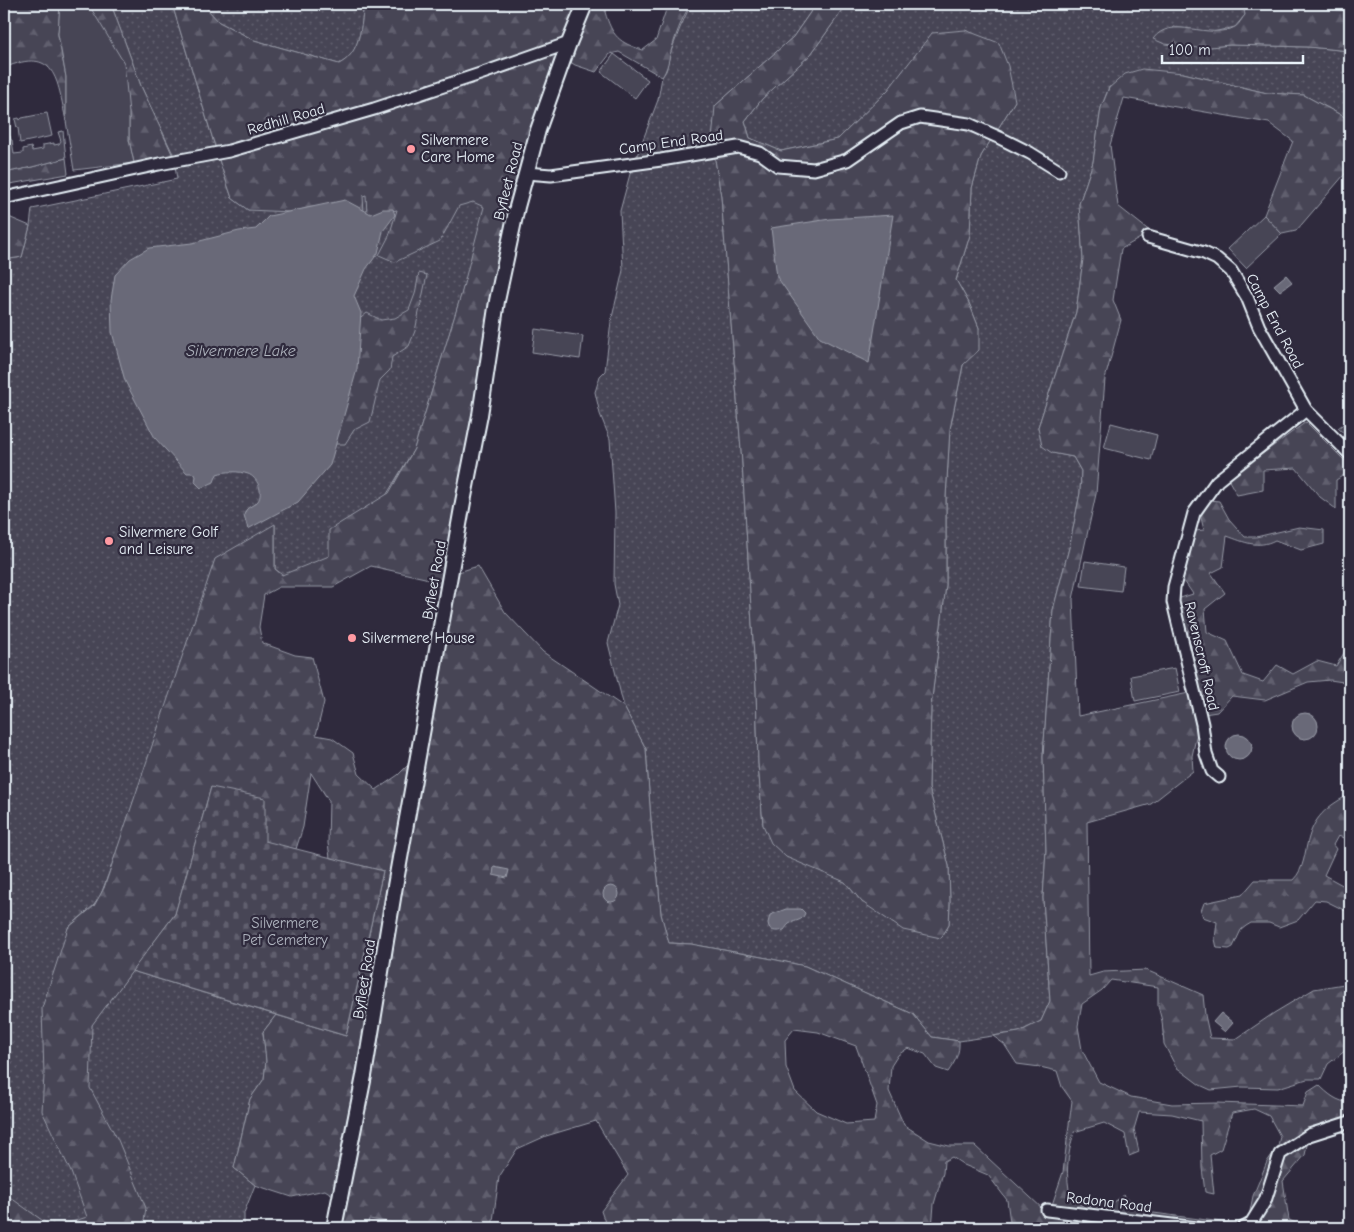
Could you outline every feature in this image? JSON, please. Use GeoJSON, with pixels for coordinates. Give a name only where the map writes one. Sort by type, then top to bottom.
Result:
{"type":"FeatureCollection","features":[{"type":"Feature","properties":{"kind":"main road","name":"Byfleet Road"},"geometry":{"type":"LineString","coordinates":[[334,1228],[364,1076],[394,892],[480,415],[497,301],[526,173],[538,130],[585,4]]}},
{"type":"Feature","properties":{"kind":"street","name":"Redhill Road"},"geometry":{"type":"LineString","coordinates":[[4,198],[159,164],[229,151],[374,109],[569,43]]}},
{"type":"Feature","properties":{"kind":"street","name":"Camp End Road"},"geometry":{"type":"LineString","coordinates":[[526,173],[550,174],[661,160],[738,147],[760,153],[778,166],[814,169],[846,160],[901,123],[920,117],[969,124],[1000,138],[1059,171]]}},
{"type":"Feature","properties":{"kind":"street","name":"Camp End Road"},"geometry":{"type":"LineString","coordinates":[[1148,237],[1218,259],[1231,271],[1246,297],[1259,327],[1306,410],[1350,454]]}},
{"type":"Feature","properties":{"kind":"street","name":"Ravenscroft Road"},"geometry":{"type":"LineString","coordinates":[[1219,777],[1212,772],[1206,754],[1202,724],[1173,602],[1174,587],[1194,513],[1217,480],[1306,410]]}},
{"type":"Feature","properties":{"kind":"street"},"geometry":{"type":"LineString","coordinates":[[1243,1228],[1250,1225],[1265,1201],[1280,1154],[1309,1135],[1350,1122]]}},
{"type":"Feature","properties":{"kind":"street","name":"Rodona Road"},"geometry":{"type":"LineString","coordinates":[[1047,1210],[1197,1228]]}},
{"type":"Feature","properties":{"kind":"green space"},"geometry":{"type":"Polygon","coordinates":[[[4,4],[60,4],[58,35],[66,77],[66,121],[56,80],[51,70],[44,64],[34,61],[21,62],[4,68],[4,4]]]}},
{"type":"Feature","properties":{"kind":"green space"},"geometry":{"type":"Polygon","coordinates":[[[60,4],[94,4],[92,10],[124,63],[129,113],[129,140],[134,163],[74,170],[66,121],[66,77],[58,34],[60,4]]]}},
{"type":"Feature","properties":{"kind":"green space"},"geometry":{"type":"Polygon","coordinates":[[[94,4],[111,4],[141,86],[174,158],[134,163],[129,140],[129,113],[91,10],[94,4]]]}},
{"type":"Feature","properties":{"kind":"green space"},"geometry":{"type":"Polygon","coordinates":[[[111,4],[172,4],[232,198],[248,210],[383,192],[491,198],[414,449],[360,539],[319,573],[286,577],[275,569],[275,525],[131,813],[100,897],[94,905],[68,928],[99,1228],[4,1228],[4,260],[22,257],[30,226],[32,209],[177,179],[173,154],[141,86],[111,4]]]}},
{"type":"Feature","properties":{"kind":"green space"},"geometry":{"type":"Polygon","coordinates":[[[172,4],[207,4],[207,9],[219,22],[254,40],[339,64],[352,53],[356,46],[361,30],[364,4],[610,4],[605,12],[614,33],[622,41],[643,50],[656,40],[668,4],[691,4],[684,15],[662,77],[619,52],[610,54],[596,72],[575,65],[564,58],[517,207],[452,574],[478,566],[505,612],[543,652],[624,707],[646,749],[652,835],[661,914],[669,943],[691,944],[805,966],[913,1014],[932,1037],[959,1041],[959,1050],[948,1072],[936,1068],[925,1054],[908,1048],[898,1055],[891,1066],[889,1091],[904,1125],[929,1141],[949,1146],[975,1146],[1043,1209],[1052,1205],[1063,1172],[1072,1101],[1062,1087],[1057,1071],[1017,1064],[1004,1044],[993,1036],[1019,1032],[1041,1021],[1050,1001],[1043,898],[1046,850],[1043,757],[1053,610],[1070,544],[1080,493],[1081,471],[1073,457],[1052,453],[1042,446],[1038,427],[1076,312],[1083,259],[1079,204],[1093,162],[1101,108],[1109,88],[1125,74],[1142,69],[1183,73],[1267,93],[1304,95],[1350,120],[1350,168],[1296,231],[1282,234],[1264,215],[1293,141],[1269,123],[1124,98],[1110,145],[1118,206],[1151,232],[1121,249],[1113,300],[1121,320],[1105,379],[1096,494],[1073,599],[1078,716],[1189,693],[1197,733],[1192,756],[1193,771],[1151,804],[1087,822],[1089,976],[1103,972],[1146,970],[1203,995],[1210,1038],[1236,1039],[1314,989],[1350,983],[1350,1047],[1328,1064],[1321,1079],[1307,1079],[1278,1088],[1242,1087],[1211,1090],[1200,1085],[1176,1067],[1164,1044],[1162,1021],[1158,1006],[1158,987],[1111,980],[1102,990],[1082,1004],[1078,1026],[1082,1050],[1099,1082],[1131,1097],[1172,1104],[1217,1103],[1303,1106],[1308,1092],[1319,1085],[1337,1099],[1350,1102],[1350,1144],[1349,1136],[1334,1128],[1309,1135],[1305,1155],[1283,1181],[1289,1220],[1307,1228],[1008,1228],[1010,1222],[1007,1200],[988,1175],[964,1165],[952,1157],[944,1161],[943,1173],[934,1204],[932,1228],[607,1228],[601,1211],[628,1175],[596,1121],[546,1136],[517,1149],[499,1177],[492,1228],[426,1228],[369,1219],[367,1228],[336,1228],[339,1199],[325,1190],[292,1197],[255,1185],[234,1168],[250,1099],[264,1079],[266,1061],[263,1032],[276,1015],[346,1036],[383,871],[330,858],[328,843],[329,801],[311,773],[303,827],[296,849],[291,848],[283,879],[211,787],[175,914],[92,1025],[90,1088],[118,1140],[146,1208],[143,1228],[53,1228],[87,1217],[71,1172],[42,1111],[44,1075],[42,1008],[68,928],[94,906],[104,888],[215,559],[275,524],[275,569],[282,575],[329,556],[329,530],[389,493],[414,449],[461,295],[484,207],[473,202],[459,206],[440,241],[395,262],[379,255],[389,236],[397,210],[367,215],[366,195],[363,196],[364,213],[313,207],[290,212],[248,210],[232,198],[172,4]],[[371,566],[333,587],[279,587],[264,595],[259,627],[262,643],[295,655],[312,657],[324,702],[316,735],[332,738],[353,753],[359,774],[376,790],[398,775],[419,754],[451,575],[442,574],[439,587],[425,578],[371,566]],[[794,1029],[785,1040],[786,1067],[795,1091],[816,1111],[846,1124],[874,1122],[877,1105],[856,1046],[818,1032],[794,1029]],[[1254,1109],[1232,1113],[1221,1149],[1210,1155],[1214,1194],[1205,1192],[1202,1168],[1201,1121],[1172,1114],[1139,1112],[1134,1129],[1139,1152],[1129,1156],[1125,1134],[1104,1123],[1074,1132],[1068,1166],[1071,1200],[1085,1207],[1110,1205],[1124,1195],[1146,1212],[1237,1224],[1249,1216],[1253,1196],[1267,1162],[1278,1146],[1280,1136],[1269,1116],[1254,1109]]]}},
{"type":"Feature","properties":{"kind":"green space"},"geometry":{"type":"Polygon","coordinates":[[[207,4],[364,4],[361,30],[356,46],[352,53],[339,64],[254,40],[219,22],[207,9],[207,4]]]}},
{"type":"Feature","properties":{"kind":"green space"},"geometry":{"type":"Polygon","coordinates":[[[691,4],[816,4],[793,37],[716,105],[712,141],[721,196],[742,463],[763,825],[819,870],[845,882],[862,902],[941,938],[949,925],[949,866],[929,788],[931,706],[946,585],[946,497],[950,429],[963,365],[979,328],[969,303],[956,280],[970,235],[972,188],[981,156],[1015,101],[888,90],[838,139],[781,151],[750,138],[745,121],[762,99],[811,54],[847,4],[1243,4],[1245,15],[1235,27],[1213,32],[1173,27],[1199,48],[1230,45],[1308,47],[1350,51],[1350,120],[1304,95],[1267,93],[1183,73],[1109,87],[1101,108],[1093,162],[1079,204],[1083,259],[1076,312],[1038,427],[1053,453],[1073,457],[1081,471],[1080,493],[1070,544],[1053,610],[1043,757],[1046,850],[1043,898],[1050,1001],[1041,1021],[1019,1032],[959,1041],[932,1037],[913,1014],[805,966],[691,944],[668,943],[661,914],[652,835],[646,749],[624,707],[608,643],[618,605],[614,584],[615,513],[610,439],[600,414],[595,392],[600,376],[605,371],[611,322],[623,270],[620,211],[630,174],[658,100],[662,77],[666,71],[670,54],[691,4]]]}},
{"type":"Feature","properties":{"kind":"green space"},"geometry":{"type":"Polygon","coordinates":[[[816,4],[847,4],[811,54],[762,99],[745,121],[750,138],[781,151],[838,139],[888,90],[932,33],[965,30],[999,43],[1008,66],[1015,101],[981,156],[972,188],[970,235],[956,280],[969,303],[979,328],[979,350],[963,365],[950,429],[946,497],[946,585],[931,706],[929,788],[949,866],[949,925],[941,938],[903,930],[862,902],[845,882],[786,857],[771,843],[763,825],[742,463],[721,196],[712,141],[715,106],[793,37],[816,4]]]}},
{"type":"Feature","properties":{"kind":"green space"},"geometry":{"type":"Polygon","coordinates":[[[1243,4],[1280,4],[1350,11],[1350,51],[1308,47],[1230,45],[1199,48],[1165,44],[1153,39],[1161,32],[1170,29],[1225,31],[1238,25],[1245,15],[1243,4]]]}},
{"type":"Feature","properties":{"kind":"green space"},"geometry":{"type":"Polygon","coordinates":[[[1280,4],[1350,4],[1350,11],[1280,4]]]}},
{"type":"Feature","properties":{"kind":"green space"},"geometry":{"type":"Polygon","coordinates":[[[614,54],[648,80],[635,98],[601,72],[614,54]]]}},
{"type":"Feature","properties":{"kind":"green space"},"geometry":{"type":"Polygon","coordinates":[[[47,113],[52,136],[20,143],[15,119],[19,118],[20,120],[47,113]]]}},
{"type":"Feature","properties":{"kind":"green space"},"geometry":{"type":"Polygon","coordinates":[[[63,131],[66,158],[4,173],[4,135],[10,136],[14,154],[23,153],[23,149],[31,147],[32,151],[43,149],[43,145],[59,144],[61,141],[58,132],[63,131]]]}},
{"type":"Feature","properties":{"kind":"green space"},"geometry":{"type":"Polygon","coordinates":[[[66,158],[68,174],[4,185],[4,173],[66,158]]]}},
{"type":"Feature","properties":{"kind":"green space"},"geometry":{"type":"Polygon","coordinates":[[[4,215],[30,226],[22,257],[4,260],[4,215]]]}},
{"type":"Feature","properties":{"kind":"green space"},"geometry":{"type":"Polygon","coordinates":[[[1264,215],[1282,234],[1246,268],[1228,249],[1264,215]]]}},
{"type":"Feature","properties":{"kind":"green space"},"geometry":{"type":"Polygon","coordinates":[[[419,273],[427,275],[415,331],[409,346],[392,357],[390,370],[380,380],[370,422],[354,430],[345,444],[331,444],[356,322],[367,313],[381,320],[395,318],[409,310],[415,294],[419,273]]]}},
{"type":"Feature","properties":{"kind":"green space"},"geometry":{"type":"Polygon","coordinates":[[[535,329],[583,336],[580,359],[532,352],[535,329]]]}},
{"type":"Feature","properties":{"kind":"green space"},"geometry":{"type":"Polygon","coordinates":[[[1350,419],[1350,439],[1338,428],[1350,419]]]}},
{"type":"Feature","properties":{"kind":"green space"},"geometry":{"type":"Polygon","coordinates":[[[1306,422],[1350,466],[1350,471],[1336,480],[1336,509],[1320,497],[1296,468],[1263,470],[1263,490],[1237,495],[1228,479],[1306,422]]]}},
{"type":"Feature","properties":{"kind":"green space"},"geometry":{"type":"Polygon","coordinates":[[[1111,423],[1157,435],[1151,460],[1104,448],[1111,423]]]}},
{"type":"Feature","properties":{"kind":"green space"},"geometry":{"type":"Polygon","coordinates":[[[1209,500],[1219,501],[1229,519],[1245,537],[1256,537],[1299,527],[1324,530],[1324,544],[1301,550],[1275,540],[1269,543],[1257,544],[1227,536],[1223,567],[1211,573],[1225,593],[1205,609],[1207,632],[1227,641],[1243,675],[1263,682],[1277,665],[1293,674],[1317,661],[1336,666],[1350,643],[1350,683],[1330,680],[1308,682],[1265,700],[1232,696],[1217,712],[1204,714],[1177,599],[1193,594],[1182,578],[1195,531],[1204,530],[1200,514],[1209,500]]]}},
{"type":"Feature","properties":{"kind":"green space"},"geometry":{"type":"Polygon","coordinates":[[[1085,561],[1124,567],[1121,591],[1081,586],[1085,561]]]}},
{"type":"Feature","properties":{"kind":"green space"},"geometry":{"type":"Polygon","coordinates":[[[1175,668],[1180,692],[1135,701],[1131,676],[1175,668]]]}},
{"type":"Feature","properties":{"kind":"green space","name":"Silvermere Pet Cemetery"},"geometry":{"type":"Polygon","coordinates":[[[211,787],[265,798],[265,841],[383,871],[346,1036],[132,971],[175,914],[211,787]]]}},
{"type":"Feature","properties":{"kind":"green space"},"geometry":{"type":"Polygon","coordinates":[[[1350,794],[1350,840],[1338,836],[1333,845],[1336,849],[1324,875],[1350,891],[1350,913],[1326,901],[1315,900],[1298,920],[1279,927],[1269,923],[1251,923],[1241,930],[1233,947],[1229,949],[1217,948],[1215,939],[1217,922],[1203,917],[1201,911],[1204,903],[1242,895],[1255,880],[1293,880],[1302,865],[1309,837],[1316,822],[1330,806],[1350,794]]]}},
{"type":"Feature","properties":{"kind":"green space"},"geometry":{"type":"Polygon","coordinates":[[[132,971],[276,1015],[263,1032],[266,1061],[264,1079],[250,1099],[234,1168],[255,1185],[244,1213],[244,1228],[141,1228],[85,1090],[92,1024],[132,971]]]}},
{"type":"Feature","properties":{"kind":"green space"},"geometry":{"type":"Polygon","coordinates":[[[4,1193],[53,1228],[5,1228],[4,1193]]]}},
{"type":"Feature","properties":{"kind":"water","name":"Silvermere Lake"},"geometry":{"type":"Polygon","coordinates":[[[345,200],[371,214],[383,209],[393,209],[395,215],[383,231],[378,253],[366,269],[354,296],[361,313],[357,369],[330,465],[298,502],[248,529],[244,515],[246,510],[255,504],[260,497],[259,485],[254,478],[241,472],[221,473],[217,474],[214,482],[201,488],[195,482],[196,476],[192,473],[187,473],[155,438],[125,381],[112,332],[111,300],[115,275],[130,259],[149,248],[192,243],[239,231],[256,229],[269,216],[345,200]]]}},
{"type":"Feature","properties":{"kind":"water"},"geometry":{"type":"Polygon","coordinates":[[[893,215],[869,363],[820,338],[777,277],[771,228],[830,219],[893,215]]]}},
{"type":"Feature","properties":{"kind":"water"},"geometry":{"type":"Polygon","coordinates":[[[1286,275],[1292,282],[1280,291],[1274,285],[1286,275]]]}},
{"type":"Feature","properties":{"kind":"water"},"geometry":{"type":"Polygon","coordinates":[[[1305,713],[1314,717],[1318,726],[1314,735],[1305,739],[1296,735],[1292,726],[1296,717],[1305,713]]]}},
{"type":"Feature","properties":{"kind":"water"},"geometry":{"type":"Polygon","coordinates":[[[1239,734],[1248,738],[1252,747],[1248,756],[1239,760],[1230,756],[1226,747],[1230,738],[1239,734]]]}},
{"type":"Feature","properties":{"kind":"water"},"geometry":{"type":"Polygon","coordinates":[[[494,867],[509,870],[507,878],[493,875],[494,867]]]}},
{"type":"Feature","properties":{"kind":"water"},"geometry":{"type":"Polygon","coordinates":[[[608,886],[614,886],[619,891],[617,900],[608,902],[603,897],[603,891],[608,886]]]}},
{"type":"Feature","properties":{"kind":"water"},"geometry":{"type":"Polygon","coordinates":[[[786,909],[801,909],[805,913],[799,920],[788,924],[784,930],[771,930],[768,923],[770,915],[786,909]]]}},
{"type":"Feature","properties":{"kind":"water"},"geometry":{"type":"Polygon","coordinates":[[[1221,1013],[1233,1023],[1225,1032],[1213,1022],[1221,1013]]]}},
{"type":"Feature","properties":{"kind":"place","name":"Silvermere Care Home"},"geometry":{"type":"Point","coordinates":[411,149]}},
{"type":"Feature","properties":{"kind":"place","name":"Silvermere Golf and Leisure"},"geometry":{"type":"Point","coordinates":[109,541]}},
{"type":"Feature","properties":{"kind":"place","name":"Silvermere House"},"geometry":{"type":"Point","coordinates":[352,638]}}]}
